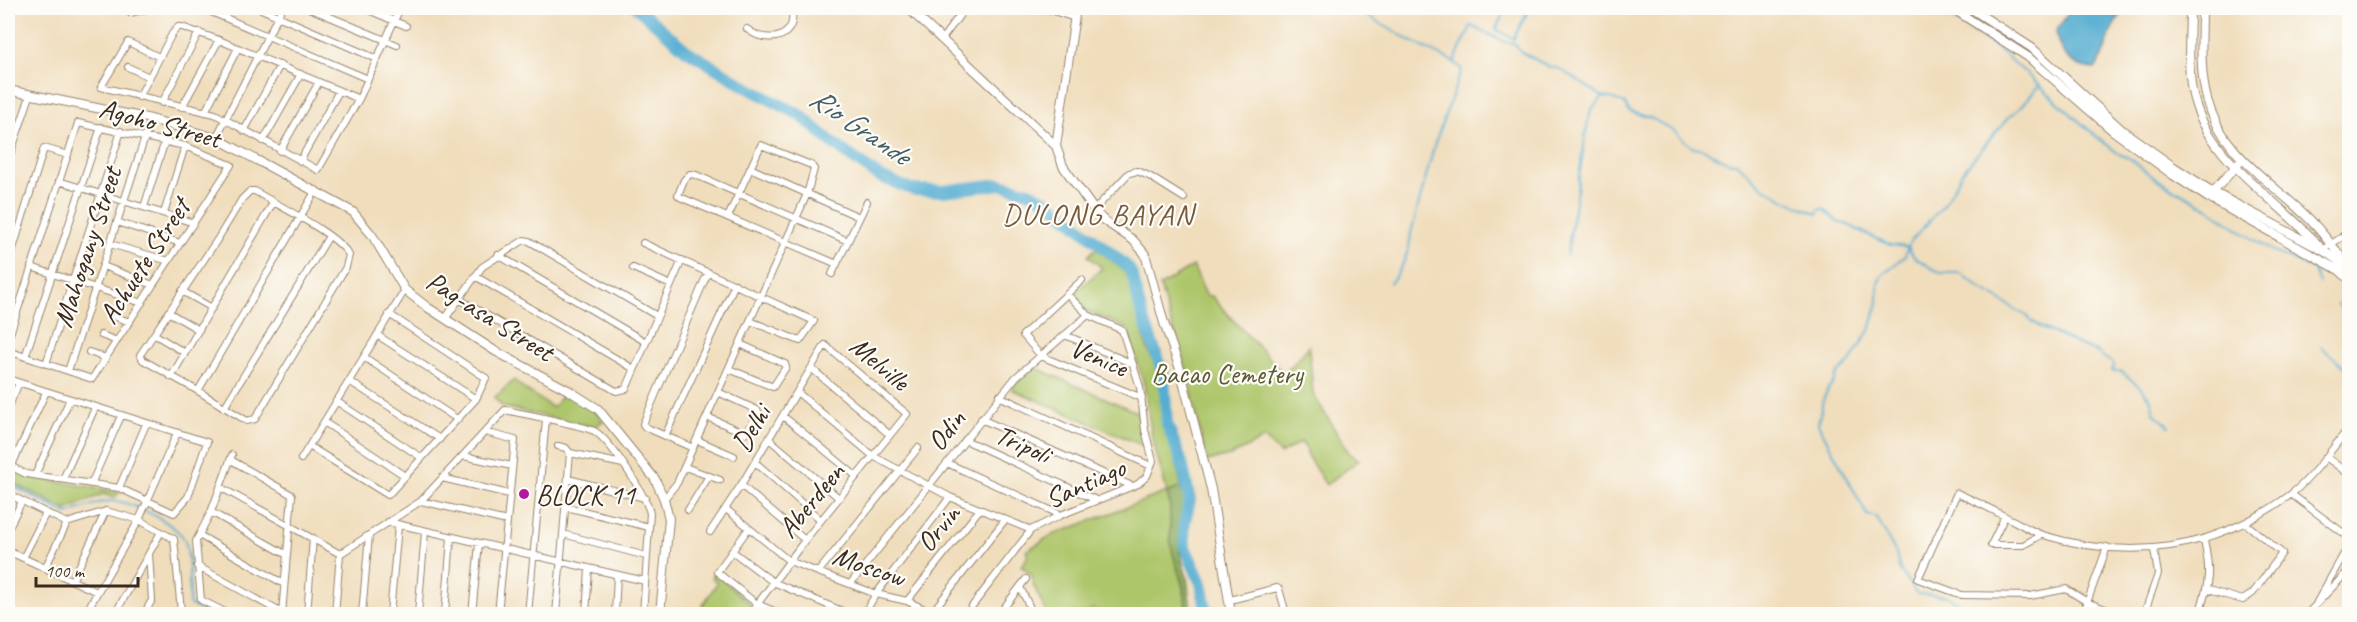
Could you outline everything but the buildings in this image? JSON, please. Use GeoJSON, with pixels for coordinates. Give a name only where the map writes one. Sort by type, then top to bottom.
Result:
{"type":"FeatureCollection","features":[{"type":"Feature","properties":{"kind":"street"},"geometry":{"type":"LineString","coordinates":[[130,13],[150,8]]}},
{"type":"Feature","properties":{"kind":"street"},"geometry":{"type":"LineString","coordinates":[[202,8],[368,79]]}},
{"type":"Feature","properties":{"kind":"street"},"geometry":{"type":"LineString","coordinates":[[259,8],[377,59]]}},
{"type":"Feature","properties":{"kind":"street"},"geometry":{"type":"LineString","coordinates":[[216,138],[282,8]]}},
{"type":"Feature","properties":{"kind":"street"},"geometry":{"type":"LineString","coordinates":[[309,8],[397,45]]}},
{"type":"Feature","properties":{"kind":"street"},"geometry":{"type":"LineString","coordinates":[[364,8],[406,26]]}},
{"type":"Feature","properties":{"kind":"street"},"geometry":{"type":"LineString","coordinates":[[159,57],[128,42],[101,87],[215,114],[318,170],[359,99],[400,8]]}},
{"type":"Feature","properties":{"kind":"street"},"geometry":{"type":"LineString","coordinates":[[747,29],[763,38],[782,34],[792,22],[793,8]]}},
{"type":"Feature","properties":{"kind":"street"},"geometry":{"type":"LineString","coordinates":[[908,8],[1056,146],[1063,166],[1094,210],[1102,219],[1133,240],[1145,254],[1206,469],[1231,615]]}},
{"type":"Feature","properties":{"kind":"street"},"geometry":{"type":"LineString","coordinates":[[942,39],[965,8]]}},
{"type":"Feature","properties":{"kind":"street"},"geometry":{"type":"LineString","coordinates":[[1044,8],[1075,18]]}},
{"type":"Feature","properties":{"kind":"street"},"geometry":{"type":"LineString","coordinates":[[1056,146],[1076,8]]}},
{"type":"Feature","properties":{"kind":"street"},"geometry":{"type":"LineString","coordinates":[[1952,8],[2028,57],[2112,130],[2173,175],[2339,270]]}},
{"type":"Feature","properties":{"kind":"street"},"geometry":{"type":"LineString","coordinates":[[1971,8],[2032,48],[2122,130],[2174,167],[2213,192],[2322,250],[2349,267]]}},
{"type":"Feature","properties":{"kind":"street"},"geometry":{"type":"LineString","coordinates":[[2190,8],[2189,65],[2196,105],[2210,136],[2235,167],[2300,224],[2349,280]]}},
{"type":"Feature","properties":{"kind":"street"},"geometry":{"type":"LineString","coordinates":[[2202,8],[2202,65],[2206,99],[2219,131],[2242,160],[2304,214],[2349,267]]}},
{"type":"Feature","properties":{"kind":"street"},"geometry":{"type":"LineString","coordinates":[[139,97],[159,57],[178,27],[186,27],[359,99]]}},
{"type":"Feature","properties":{"kind":"street"},"geometry":{"type":"LineString","coordinates":[[162,103],[199,32]]}},
{"type":"Feature","properties":{"kind":"street"},"geometry":{"type":"LineString","coordinates":[[182,107],[219,40]]}},
{"type":"Feature","properties":{"kind":"street"},"geometry":{"type":"LineString","coordinates":[[205,112],[238,48]]}},
{"type":"Feature","properties":{"kind":"street"},"geometry":{"type":"LineString","coordinates":[[244,131],[280,65]]}},
{"type":"Feature","properties":{"kind":"street"},"geometry":{"type":"LineString","coordinates":[[128,67],[150,77]]}},
{"type":"Feature","properties":{"kind":"street"},"geometry":{"type":"LineString","coordinates":[[262,141],[301,74]]}},
{"type":"Feature","properties":{"kind":"street"},"geometry":{"type":"LineString","coordinates":[[280,151],[319,82]]}},
{"type":"Feature","properties":{"kind":"street"},"geometry":{"type":"LineString","coordinates":[[8,102],[10,91]]}},
{"type":"Feature","properties":{"kind":"street","name":"Pag-asa Street"},"geometry":{"type":"LineString","coordinates":[[10,91],[151,119],[216,138],[316,190],[353,212],[372,235],[405,290],[495,351],[568,390],[598,409],[655,479],[664,499],[669,519],[660,615]]}},
{"type":"Feature","properties":{"kind":"street"},"geometry":{"type":"LineString","coordinates":[[300,161],[339,91]]}},
{"type":"Feature","properties":{"kind":"street"},"geometry":{"type":"LineString","coordinates":[[10,155],[30,96]]}},
{"type":"Feature","properties":{"kind":"street","name":"Mahogany Street"},"geometry":{"type":"LineString","coordinates":[[68,371],[151,119]]}},
{"type":"Feature","properties":{"kind":"street","name":"Agoho Street"},"geometry":{"type":"LineString","coordinates":[[68,155],[78,123],[185,146],[231,165]]}},
{"type":"Feature","properties":{"kind":"street"},"geometry":{"type":"LineString","coordinates":[[25,357],[101,127]]}},
{"type":"Feature","properties":{"kind":"street"},"geometry":{"type":"LineString","coordinates":[[46,364],[121,131]]}},
{"type":"Feature","properties":{"kind":"street"},"geometry":{"type":"LineString","coordinates":[[144,207],[165,141]]}},
{"type":"Feature","properties":{"kind":"street"},"geometry":{"type":"LineString","coordinates":[[664,499],[677,483],[685,467],[807,194],[815,173],[811,165],[763,144],[759,147],[728,217]]}},
{"type":"Feature","properties":{"kind":"street"},"geometry":{"type":"LineString","coordinates":[[164,213],[185,146]]}},
{"type":"Feature","properties":{"kind":"street"},"geometry":{"type":"LineString","coordinates":[[8,265],[44,148],[68,155],[8,340]]}},
{"type":"Feature","properties":{"kind":"street"},"geometry":{"type":"LineString","coordinates":[[2213,192],[2242,160]]}},
{"type":"Feature","properties":{"kind":"street","name":"Achuete Street"},"geometry":{"type":"LineString","coordinates":[[68,371],[92,380],[231,165]]}},
{"type":"Feature","properties":{"kind":"street"},"geometry":{"type":"LineString","coordinates":[[750,168],[859,217]]}},
{"type":"Feature","properties":{"kind":"street"},"geometry":{"type":"LineString","coordinates":[[1094,210],[1130,173],[1137,171],[1184,198]]}},
{"type":"Feature","properties":{"kind":"street"},"geometry":{"type":"LineString","coordinates":[[837,264],[680,197],[678,195],[684,180],[690,174],[696,175],[848,241]]}},
{"type":"Feature","properties":{"kind":"street"},"geometry":{"type":"LineString","coordinates":[[59,181],[194,223]]}},
{"type":"Feature","properties":{"kind":"street"},"geometry":{"type":"LineString","coordinates":[[198,391],[316,190]]}},
{"type":"Feature","properties":{"kind":"street"},"geometry":{"type":"LineString","coordinates":[[255,191],[300,218],[346,249],[350,255],[349,260],[255,419],[247,421],[141,358],[140,355],[246,194],[255,191]]}},
{"type":"Feature","properties":{"kind":"street"},"geometry":{"type":"LineString","coordinates":[[832,274],[867,202]]}},
{"type":"Feature","properties":{"kind":"street"},"geometry":{"type":"LineString","coordinates":[[171,377],[273,203]]}},
{"type":"Feature","properties":{"kind":"street"},"geometry":{"type":"LineString","coordinates":[[117,222],[180,243]]}},
{"type":"Feature","properties":{"kind":"street"},"geometry":{"type":"LineString","coordinates":[[2322,250],[2349,228]]}},
{"type":"Feature","properties":{"kind":"street"},"geometry":{"type":"LineString","coordinates":[[224,408],[329,236]]}},
{"type":"Feature","properties":{"kind":"street"},"geometry":{"type":"LineString","coordinates":[[445,319],[482,267],[520,241],[529,241],[657,316]]}},
{"type":"Feature","properties":{"kind":"street"},"geometry":{"type":"LineString","coordinates":[[643,243],[814,321],[801,341],[750,321]]}},
{"type":"Feature","properties":{"kind":"street"},"geometry":{"type":"LineString","coordinates":[[110,244],[169,261]]}},
{"type":"Feature","properties":{"kind":"street"},"geometry":{"type":"LineString","coordinates":[[498,255],[646,342]]}},
{"type":"Feature","properties":{"kind":"street"},"geometry":{"type":"LineString","coordinates":[[459,299],[616,391],[626,389],[682,260]]}},
{"type":"Feature","properties":{"kind":"street"},"geometry":{"type":"LineString","coordinates":[[103,266],[153,285]]}},
{"type":"Feature","properties":{"kind":"street"},"geometry":{"type":"LineString","coordinates":[[31,267],[142,303]]}},
{"type":"Feature","properties":{"kind":"street"},"geometry":{"type":"LineString","coordinates":[[633,268],[671,285]]}},
{"type":"Feature","properties":{"kind":"street"},"geometry":{"type":"LineString","coordinates":[[693,448],[645,427],[643,424],[708,272]]}},
{"type":"Feature","properties":{"kind":"street"},"geometry":{"type":"LineString","coordinates":[[475,276],[634,369]]}},
{"type":"Feature","properties":{"kind":"street"},"geometry":{"type":"LineString","coordinates":[[1041,356],[1023,334],[1082,280]]}},
{"type":"Feature","properties":{"kind":"street"},"geometry":{"type":"LineString","coordinates":[[665,436],[735,284]]}},
{"type":"Feature","properties":{"kind":"street"},"geometry":{"type":"LineString","coordinates":[[301,459],[405,290]]}},
{"type":"Feature","properties":{"kind":"street"},"geometry":{"type":"LineString","coordinates":[[182,291],[212,308]]}},
{"type":"Feature","properties":{"kind":"street"},"geometry":{"type":"LineString","coordinates":[[1067,294],[1088,315]]}},
{"type":"Feature","properties":{"kind":"street"},"geometry":{"type":"LineString","coordinates":[[168,312],[199,330]]}},
{"type":"Feature","properties":{"kind":"street"},"geometry":{"type":"LineString","coordinates":[[107,314],[130,322]]}},
{"type":"Feature","properties":{"kind":"street"},"geometry":{"type":"LineString","coordinates":[[309,446],[388,495],[476,399],[486,378],[389,314]]}},
{"type":"Feature","properties":{"kind":"street","name":"Santiago"},"geometry":{"type":"LineString","coordinates":[[966,615],[1031,530],[1143,481],[1151,466],[1152,455],[1145,430],[1142,398],[1122,330],[1088,315]]}},
{"type":"Feature","properties":{"kind":"street","name":"Odin"},"geometry":{"type":"LineString","coordinates":[[851,583],[999,396],[1016,377],[1088,315]]}},
{"type":"Feature","properties":{"kind":"street"},"geometry":{"type":"LineString","coordinates":[[154,334],[185,353]]}},
{"type":"Feature","properties":{"kind":"street"},"geometry":{"type":"LineString","coordinates":[[1065,334],[1133,364]]}},
{"type":"Feature","properties":{"kind":"street"},"geometry":{"type":"LineString","coordinates":[[101,335],[117,341]]}},
{"type":"Feature","properties":{"kind":"street"},"geometry":{"type":"LineString","coordinates":[[377,335],[476,399]]}},
{"type":"Feature","properties":{"kind":"street"},"geometry":{"type":"LineString","coordinates":[[729,369],[772,387],[786,367],[785,364],[740,344]]}},
{"type":"Feature","properties":{"kind":"street","name":"Delhi"},"geometry":{"type":"LineString","coordinates":[[710,532],[825,345]]}},
{"type":"Feature","properties":{"kind":"street","name":"Melville"},"geometry":{"type":"LineString","coordinates":[[825,345],[907,414]]}},
{"type":"Feature","properties":{"kind":"street"},"geometry":{"type":"LineString","coordinates":[[8,351],[68,371]]}},
{"type":"Feature","properties":{"kind":"street"},"geometry":{"type":"LineString","coordinates":[[89,352],[106,358]]}},
{"type":"Feature","properties":{"kind":"street","name":"Venice"},"geometry":{"type":"LineString","coordinates":[[1041,356],[1142,398]]}},
{"type":"Feature","properties":{"kind":"street"},"geometry":{"type":"LineString","coordinates":[[364,357],[457,419]]}},
{"type":"Feature","properties":{"kind":"street"},"geometry":{"type":"LineString","coordinates":[[811,368],[890,435]]}},
{"type":"Feature","properties":{"kind":"street"},"geometry":{"type":"LineString","coordinates":[[8,380],[207,442],[188,497],[174,513],[147,503],[119,488],[92,482],[26,474],[9,466],[46,392]]}},
{"type":"Feature","properties":{"kind":"street"},"geometry":{"type":"LineString","coordinates":[[349,381],[440,438]]}},
{"type":"Feature","properties":{"kind":"street"},"geometry":{"type":"LineString","coordinates":[[8,408],[19,383]]}},
{"type":"Feature","properties":{"kind":"street"},"geometry":{"type":"LineString","coordinates":[[707,417],[745,433],[759,413],[718,392]]}},
{"type":"Feature","properties":{"kind":"street"},"geometry":{"type":"LineString","coordinates":[[797,392],[873,456],[950,497],[1031,530]]}},
{"type":"Feature","properties":{"kind":"street"},"geometry":{"type":"LineString","coordinates":[[999,396],[1151,466]]}},
{"type":"Feature","properties":{"kind":"street"},"geometry":{"type":"LineString","coordinates":[[35,475],[70,399]]}},
{"type":"Feature","properties":{"kind":"street"},"geometry":{"type":"LineString","coordinates":[[336,401],[422,458]]}},
{"type":"Feature","properties":{"kind":"street"},"geometry":{"type":"LineString","coordinates":[[63,479],[95,408]]}},
{"type":"Feature","properties":{"kind":"street"},"geometry":{"type":"LineString","coordinates":[[340,554],[421,501],[505,410],[595,431],[623,464],[645,498],[650,513],[643,615]]}},
{"type":"Feature","properties":{"kind":"street","name":"Aberdeen"},"geometry":{"type":"LineString","coordinates":[[750,615],[805,540],[907,414]]}},
{"type":"Feature","properties":{"kind":"street"},"geometry":{"type":"LineString","coordinates":[[92,482],[121,416]]}},
{"type":"Feature","properties":{"kind":"street"},"geometry":{"type":"LineString","coordinates":[[783,416],[856,476]]}},
{"type":"Feature","properties":{"kind":"street"},"geometry":{"type":"LineString","coordinates":[[528,615],[546,419]]}},
{"type":"Feature","properties":{"kind":"street"},"geometry":{"type":"LineString","coordinates":[[981,419],[1132,486]]}},
{"type":"Feature","properties":{"kind":"street"},"geometry":{"type":"LineString","coordinates":[[324,422],[405,476]]}},
{"type":"Feature","properties":{"kind":"street"},"geometry":{"type":"LineString","coordinates":[[119,488],[146,424]]}},
{"type":"Feature","properties":{"kind":"street"},"geometry":{"type":"LineString","coordinates":[[2119,615],[2089,603],[2066,589],[2030,596],[1973,595],[1962,594],[1918,579],[1957,492],[2041,535],[2073,543],[2154,550],[2204,540],[2245,523],[2291,494],[2326,457],[2349,426]]}},
{"type":"Feature","properties":{"kind":"street"},"geometry":{"type":"LineString","coordinates":[[485,432],[514,440],[498,615]]}},
{"type":"Feature","properties":{"kind":"street"},"geometry":{"type":"LineString","coordinates":[[85,615],[140,518],[177,433]]}},
{"type":"Feature","properties":{"kind":"street"},"geometry":{"type":"LineString","coordinates":[[769,439],[839,498]]}},
{"type":"Feature","properties":{"kind":"street"},"geometry":{"type":"LineString","coordinates":[[696,440],[735,456]]}},
{"type":"Feature","properties":{"kind":"street","name":"Tripoli"},"geometry":{"type":"LineString","coordinates":[[965,440],[1096,500]]}},
{"type":"Feature","properties":{"kind":"street"},"geometry":{"type":"LineString","coordinates":[[558,446],[566,448],[570,453],[623,464]]}},
{"type":"Feature","properties":{"kind":"street"},"geometry":{"type":"LineString","coordinates":[[819,571],[918,448]]}},
{"type":"Feature","properties":{"kind":"street"},"geometry":{"type":"LineString","coordinates":[[556,615],[570,453]]}},
{"type":"Feature","properties":{"kind":"street"},"geometry":{"type":"LineString","coordinates":[[463,456],[512,466]]}},
{"type":"Feature","properties":{"kind":"street"},"geometry":{"type":"LineString","coordinates":[[2326,457],[2346,471],[2349,467]]}},
{"type":"Feature","properties":{"kind":"street"},"geometry":{"type":"LineString","coordinates":[[197,566],[282,614],[292,495],[231,458],[211,512],[196,541],[197,566],[201,600],[229,615]]}},
{"type":"Feature","properties":{"kind":"street"},"geometry":{"type":"LineString","coordinates":[[755,462],[821,520]]}},
{"type":"Feature","properties":{"kind":"street"},"geometry":{"type":"LineString","coordinates":[[947,463],[1061,515]]}},
{"type":"Feature","properties":{"kind":"street"},"geometry":{"type":"LineString","coordinates":[[685,467],[720,480]]}},
{"type":"Feature","properties":{"kind":"street"},"geometry":{"type":"LineString","coordinates":[[269,482],[273,475]]}},
{"type":"Feature","properties":{"kind":"street"},"geometry":{"type":"LineString","coordinates":[[688,510],[708,476]]}},
{"type":"Feature","properties":{"kind":"street"},"geometry":{"type":"LineString","coordinates":[[442,478],[509,494]]}},
{"type":"Feature","properties":{"kind":"street"},"geometry":{"type":"LineString","coordinates":[[568,479],[645,498]]}},
{"type":"Feature","properties":{"kind":"street"},"geometry":{"type":"LineString","coordinates":[[741,485],[805,540]]}},
{"type":"Feature","properties":{"kind":"street"},"geometry":{"type":"LineString","coordinates":[[220,487],[340,554]]}},
{"type":"Feature","properties":{"kind":"street"},"geometry":{"type":"LineString","coordinates":[[8,494],[67,523],[105,511],[140,518],[174,539],[183,613]]}},
{"type":"Feature","properties":{"kind":"street"},"geometry":{"type":"LineString","coordinates":[[2291,494],[2349,538]]}},
{"type":"Feature","properties":{"kind":"street"},"geometry":{"type":"LineString","coordinates":[[864,615],[876,594],[950,497]]}},
{"type":"Feature","properties":{"kind":"street"},"geometry":{"type":"LineString","coordinates":[[8,529],[22,501]]}},
{"type":"Feature","properties":{"kind":"street"},"geometry":{"type":"LineString","coordinates":[[421,501],[507,521]]}},
{"type":"Feature","properties":{"kind":"street"},"geometry":{"type":"LineString","coordinates":[[566,507],[649,527]]}},
{"type":"Feature","properties":{"kind":"street","name":"Orvin"},"geometry":{"type":"LineString","coordinates":[[906,601],[980,508]]}},
{"type":"Feature","properties":{"kind":"street"},"geometry":{"type":"LineString","coordinates":[[726,509],[789,561]]}},
{"type":"Feature","properties":{"kind":"street"},"geometry":{"type":"LineString","coordinates":[[72,581],[105,511]]}},
{"type":"Feature","properties":{"kind":"street"},"geometry":{"type":"LineString","coordinates":[[211,512],[287,555]]}},
{"type":"Feature","properties":{"kind":"street"},"geometry":{"type":"LineString","coordinates":[[23,558],[46,513]]}},
{"type":"Feature","properties":{"kind":"street"},"geometry":{"type":"LineString","coordinates":[[2005,516],[1990,545],[2023,545],[2041,535]]}},
{"type":"Feature","properties":{"kind":"street"},"geometry":{"type":"LineString","coordinates":[[933,613],[1005,520]]}},
{"type":"Feature","properties":{"kind":"street"},"geometry":{"type":"LineString","coordinates":[[388,522],[645,581]]}},
{"type":"Feature","properties":{"kind":"street"},"geometry":{"type":"LineString","coordinates":[[45,568],[67,523]]}},
{"type":"Feature","properties":{"kind":"street"},"geometry":{"type":"LineString","coordinates":[[2208,590],[2243,600],[2253,593],[2282,553],[2245,523]]}},
{"type":"Feature","properties":{"kind":"street"},"geometry":{"type":"LineString","coordinates":[[390,615],[398,526]]}},
{"type":"Feature","properties":{"kind":"street"},"geometry":{"type":"LineString","coordinates":[[749,528],[717,572],[757,604],[781,615]]}},
{"type":"Feature","properties":{"kind":"street"},"geometry":{"type":"LineString","coordinates":[[115,615],[161,532]]}},
{"type":"Feature","properties":{"kind":"street"},"geometry":{"type":"LineString","coordinates":[[418,615],[425,532]]}},
{"type":"Feature","properties":{"kind":"street"},"geometry":{"type":"LineString","coordinates":[[563,534],[646,556]]}},
{"type":"Feature","properties":{"kind":"street"},"geometry":{"type":"LineString","coordinates":[[199,535],[284,584]]}},
{"type":"Feature","properties":{"kind":"street"},"geometry":{"type":"LineString","coordinates":[[362,615],[369,535]]}},
{"type":"Feature","properties":{"kind":"street"},"geometry":{"type":"LineString","coordinates":[[307,615],[313,538]]}},
{"type":"Feature","properties":{"kind":"street"},"geometry":{"type":"LineString","coordinates":[[445,615],[451,538]]}},
{"type":"Feature","properties":{"kind":"street"},"geometry":{"type":"LineString","coordinates":[[2199,615],[2208,590],[2210,565],[2204,540]]}},
{"type":"Feature","properties":{"kind":"street"},"geometry":{"type":"LineString","coordinates":[[2317,602],[2349,543]]}},
{"type":"Feature","properties":{"kind":"street"},"geometry":{"type":"LineString","coordinates":[[472,615],[479,544]]}},
{"type":"Feature","properties":{"kind":"street"},"geometry":{"type":"LineString","coordinates":[[2083,615],[2107,547]]}},
{"type":"Feature","properties":{"kind":"street"},"geometry":{"type":"LineString","coordinates":[[2144,615],[2158,574],[2154,550]]}},
{"type":"Feature","properties":{"kind":"street"},"geometry":{"type":"LineString","coordinates":[[732,551],[773,582],[849,615]]}},
{"type":"Feature","properties":{"kind":"street"},"geometry":{"type":"LineString","coordinates":[[8,553],[97,592]]}},
{"type":"Feature","properties":{"kind":"street"},"geometry":{"type":"LineString","coordinates":[[144,615],[152,600],[149,554]]}},
{"type":"Feature","properties":{"kind":"street"},"geometry":{"type":"LineString","coordinates":[[335,615],[340,554]]}},
{"type":"Feature","properties":{"kind":"street","name":"Moscow"},"geometry":{"type":"LineString","coordinates":[[789,561],[876,594],[906,601],[933,613]]}},
{"type":"Feature","properties":{"kind":"street"},"geometry":{"type":"LineString","coordinates":[[586,615],[589,569]]}},
{"type":"Feature","properties":{"kind":"street"},"geometry":{"type":"LineString","coordinates":[[2307,615],[2349,569]]}},
{"type":"Feature","properties":{"kind":"street"},"geometry":{"type":"LineString","coordinates":[[615,615],[617,575]]}},
{"type":"Feature","properties":{"kind":"street"},"geometry":{"type":"LineString","coordinates":[[1003,613],[1026,579]]}},
{"type":"Feature","properties":{"kind":"street"},"geometry":{"type":"LineString","coordinates":[[1020,587],[1033,615]]}},
{"type":"Feature","properties":{"kind":"street"},"geometry":{"type":"LineString","coordinates":[[1230,600],[1277,588],[1286,613]]}},
{"type":"Feature","properties":{"kind":"green space"},"geometry":{"type":"Polygon","coordinates":[[[1096,248],[1124,271],[1131,285],[1146,345],[1159,375],[1163,426],[1174,450],[1181,487],[1167,493],[1174,551],[1183,586],[1185,614],[1101,614],[1094,608],[1085,614],[1047,614],[1033,584],[1032,575],[1021,566],[1028,556],[1026,551],[1050,536],[1167,492],[1152,437],[1144,384],[1127,328],[1087,311],[1072,295],[1102,268],[1088,256],[1096,248]]]}},
{"type":"Feature","properties":{"kind":"green space","name":"Bacao Cemetery"},"geometry":{"type":"Polygon","coordinates":[[[1193,266],[1206,295],[1213,297],[1284,375],[1309,346],[1313,394],[1349,453],[1359,460],[1326,485],[1301,442],[1280,454],[1265,438],[1230,456],[1207,461],[1189,379],[1160,286],[1193,266]]]}},
{"type":"Feature","properties":{"kind":"green space"},"geometry":{"type":"Polygon","coordinates":[[[1034,367],[1139,413],[1141,433],[1146,447],[1011,389],[1034,367]]]}},
{"type":"Feature","properties":{"kind":"green space"},"geometry":{"type":"Polygon","coordinates":[[[514,380],[553,408],[565,391],[595,411],[603,421],[594,427],[503,407],[494,398],[514,380]]]}},
{"type":"Feature","properties":{"kind":"green space"},"geometry":{"type":"Polygon","coordinates":[[[9,469],[23,476],[120,492],[114,498],[103,494],[66,510],[11,482],[9,469]]]}},
{"type":"Feature","properties":{"kind":"green space"},"geometry":{"type":"Polygon","coordinates":[[[1181,487],[1186,503],[1182,520],[1180,552],[1191,609],[1203,614],[1185,614],[1185,596],[1171,545],[1170,505],[1167,493],[1181,487]]]}},
{"type":"Feature","properties":{"kind":"green space"},"geometry":{"type":"Polygon","coordinates":[[[715,573],[751,605],[746,614],[697,614],[717,583],[712,578],[715,573]]]}},
{"type":"Feature","properties":{"kind":"water"},"geometry":{"type":"Polygon","coordinates":[[[2069,8],[2130,8],[2117,20],[2095,69],[2080,66],[2068,58],[2057,39],[2056,31],[2068,14],[2069,8]]]}},
{"type":"Feature","properties":{"kind":"waterway","name":"Rio Grande"},"geometry":{"type":"LineString","coordinates":[[637,8],[686,50],[750,89],[800,115],[835,145],[880,177],[914,190],[943,191],[1000,184],[1029,192],[1047,201],[1128,267],[1164,376],[1167,424],[1182,463],[1190,500],[1184,526],[1185,547],[1201,583],[1207,614]]}},
{"type":"Feature","properties":{"kind":"waterway"},"geometry":{"type":"LineString","coordinates":[[1353,8],[1454,62],[1471,26],[1505,42],[1514,43],[1521,52],[1550,67],[1560,69],[1603,97],[1614,99],[1625,104],[1629,111],[1653,119],[1675,132],[1693,148],[1705,150],[1725,161],[1737,163],[1760,185],[1787,201],[1818,214],[1819,210],[1825,210],[1839,223],[1846,224],[1890,245],[1908,247],[1914,257],[1933,269],[1943,273],[1961,273],[2040,327],[2096,352],[2114,364],[2112,371],[2121,371],[2142,389],[2151,400],[2154,413],[2169,426]]}},
{"type":"Feature","properties":{"kind":"waterway"},"geometry":{"type":"LineString","coordinates":[[1506,8],[1496,29],[1514,39]]}},
{"type":"Feature","properties":{"kind":"waterway"},"geometry":{"type":"LineString","coordinates":[[1514,39],[1530,8]]}},
{"type":"Feature","properties":{"kind":"waterway"},"geometry":{"type":"LineString","coordinates":[[1929,8],[1982,37],[2095,136],[2119,154],[2129,158],[2157,180],[2209,208],[2276,253],[2313,269],[2319,284]]}},
{"type":"Feature","properties":{"kind":"waterway"},"geometry":{"type":"LineString","coordinates":[[1390,283],[1402,266],[1407,253],[1435,143],[1462,69],[1454,62]]}},
{"type":"Feature","properties":{"kind":"waterway"},"geometry":{"type":"LineString","coordinates":[[1970,614],[1971,611],[1947,596],[1917,594],[1900,570],[1896,553],[1876,517],[1867,515],[1818,424],[1823,400],[1829,387],[1837,374],[1850,362],[1871,327],[1878,302],[1878,283],[1882,275],[1905,256],[1910,242],[1944,205],[1963,171],[2040,84]]}},
{"type":"Feature","properties":{"kind":"waterway"},"geometry":{"type":"LineString","coordinates":[[1567,255],[1586,131],[1591,110],[1603,97]]}},
{"type":"Feature","properties":{"kind":"waterway"},"geometry":{"type":"LineString","coordinates":[[2337,303],[2350,320]]}},
{"type":"Feature","properties":{"kind":"waterway"},"geometry":{"type":"LineString","coordinates":[[2321,347],[2350,371]]}},
{"type":"Feature","properties":{"kind":"waterway"},"geometry":{"type":"LineString","coordinates":[[8,483],[67,514],[94,504],[111,501],[140,508],[162,520],[179,533],[186,544],[189,604],[207,614]]}},
{"type":"Feature","properties":{"kind":"place","name":"BLOCK 11"},"geometry":{"type":"Point","coordinates":[524,494]}},
{"type":"Feature","properties":{"kind":"district","name":"DULONG BAYAN"},"geometry":{"type":"Point","coordinates":[1098,214]}}]}
